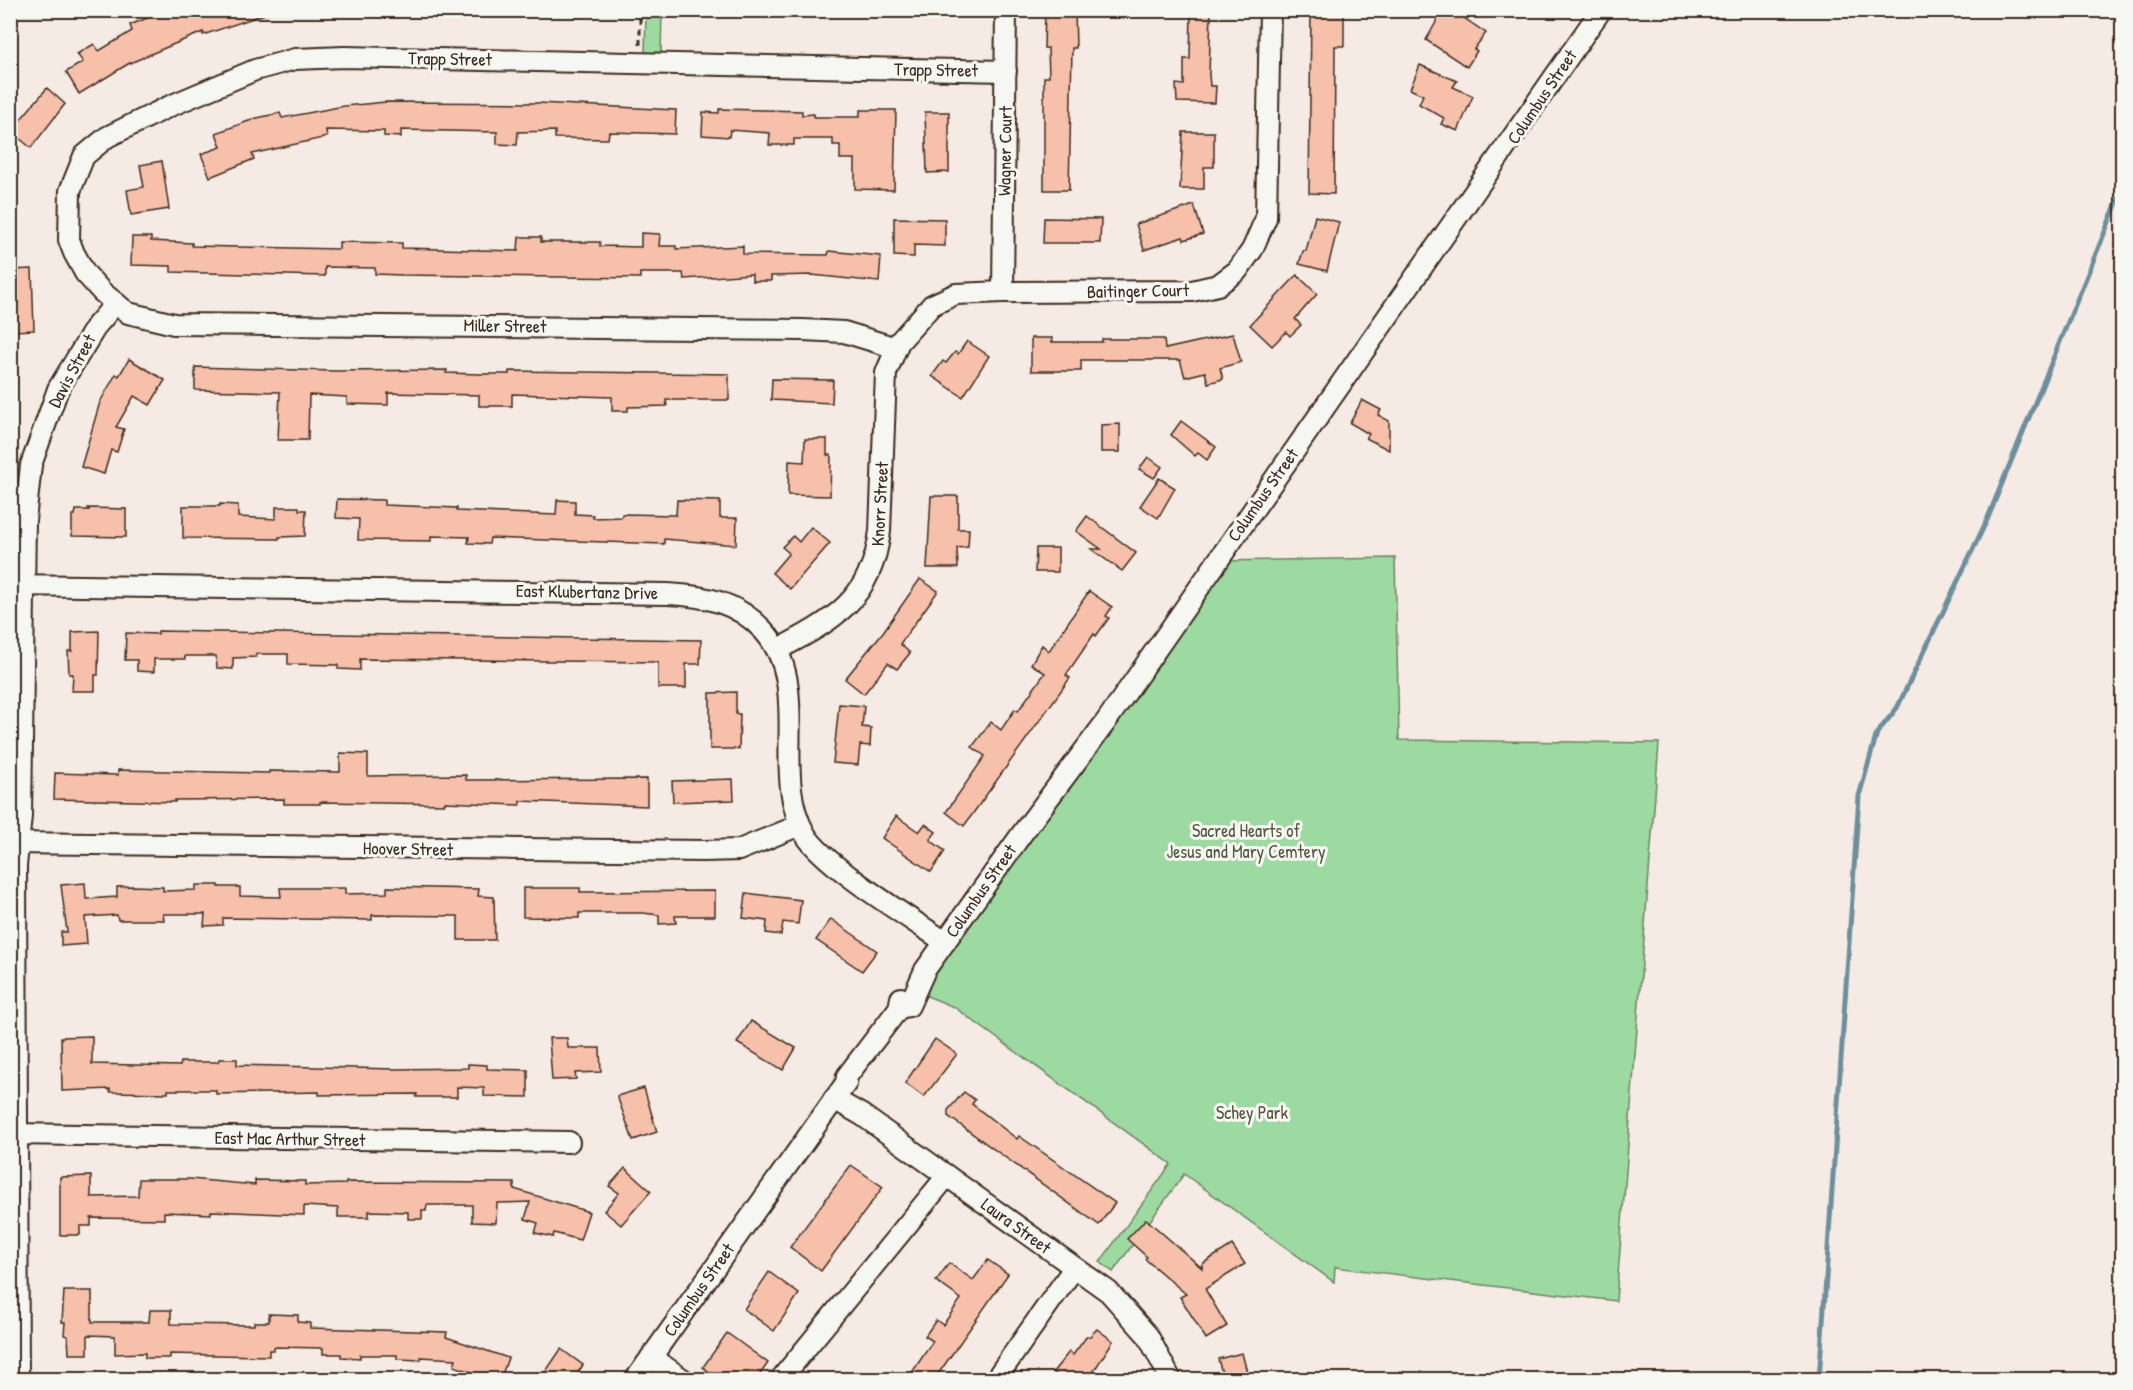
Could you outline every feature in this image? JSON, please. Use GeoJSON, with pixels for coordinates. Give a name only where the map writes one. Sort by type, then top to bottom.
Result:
{"type":"FeatureCollection","features":[{"type":"Feature","properties":{"kind":"street","name":"Wagner Court"},"geometry":{"type":"LineString","coordinates":[[1002,292],[1006,10]]}},
{"type":"Feature","properties":{"kind":"street","name":"Baitinger Court"},"geometry":{"type":"LineString","coordinates":[[896,348],[932,304],[956,294],[1192,291],[1218,285],[1237,271],[1252,250],[1266,218],[1270,10]]}},
{"type":"Feature","properties":{"kind":"street","name":"Columbus Street"},"geometry":{"type":"LineString","coordinates":[[635,1380],[846,1083],[847,1076],[871,1042],[878,1039],[899,1008],[909,1005],[922,982],[921,977],[945,942],[1105,723],[1601,10]]}},
{"type":"Feature","properties":{"kind":"street","name":"Trapp Street"},"geometry":{"type":"LineString","coordinates":[[116,303],[86,273],[74,254],[69,240],[70,191],[84,156],[107,137],[170,106],[255,70],[295,59],[356,57],[1006,71]]}},
{"type":"Feature","properties":{"kind":"street","name":"Miller Street"},"geometry":{"type":"LineString","coordinates":[[116,303],[128,313],[174,324],[803,330],[843,332],[896,348]]}},
{"type":"Feature","properties":{"kind":"street","name":"Davis Street"},"geometry":{"type":"LineString","coordinates":[[18,1380],[14,1134],[17,585],[31,465],[58,389],[97,326],[116,303]]}},
{"type":"Feature","properties":{"kind":"street","name":"Knorr Street"},"geometry":{"type":"LineString","coordinates":[[777,650],[828,623],[852,600],[867,579],[877,555],[886,373],[896,348]]}},
{"type":"Feature","properties":{"kind":"street","name":"East Klubertanz Drive"},"geometry":{"type":"LineString","coordinates":[[17,585],[693,595],[732,606],[754,621],[771,638],[783,665],[788,707],[791,799],[806,837],[833,863],[945,942]]}},
{"type":"Feature","properties":{"kind":"street","name":"Hoover Street"},"geometry":{"type":"LineString","coordinates":[[15,843],[705,851],[739,850],[800,825]]}},
{"type":"Feature","properties":{"kind":"street","name":"Laura Street"},"geometry":{"type":"LineString","coordinates":[[834,1099],[862,1115],[1109,1292],[1148,1336],[1172,1380]]}},
{"type":"Feature","properties":{"kind":"street","name":"East Mac Arthur Street"},"geometry":{"type":"LineString","coordinates":[[14,1134],[569,1142]]}},
{"type":"Feature","properties":{"kind":"street"},"geometry":{"type":"LineString","coordinates":[[780,1380],[947,1176]]}},
{"type":"Feature","properties":{"kind":"street"},"geometry":{"type":"LineString","coordinates":[[995,1380],[1074,1268]]}},
{"type":"Feature","properties":{"kind":"street"},"geometry":{"type":"LineString","coordinates":[[651,1357],[684,1380]]}},
{"type":"Feature","properties":{"kind":"path"},"geometry":{"type":"LineString","coordinates":[[639,63],[640,10]]}},
{"type":"Feature","properties":{"kind":"green space"},"geometry":{"type":"Polygon","coordinates":[[[646,11],[662,11],[661,56],[645,56],[646,11]]]}},
{"type":"Feature","properties":{"kind":"green space","name":"Sacred Hearts of Jesus and Mary Cemtery"},"geometry":{"type":"Polygon","coordinates":[[[1395,558],[1399,740],[1659,743],[1616,1301],[1335,1267],[1334,1282],[1184,1174],[1113,1272],[1100,1262],[1171,1164],[954,1007],[917,992],[1217,561],[1395,558]]]}},
{"type":"Feature","properties":{"kind":"building"},"geometry":{"type":"Polygon","coordinates":[[[167,10],[267,10],[268,13],[203,35],[203,32],[160,50],[128,64],[79,94],[66,72],[83,62],[77,54],[94,44],[99,51],[132,31],[130,25],[167,10]]]}},
{"type":"Feature","properties":{"kind":"building"},"geometry":{"type":"Polygon","coordinates":[[[1045,10],[1075,10],[1076,48],[1072,48],[1069,190],[1044,190],[1044,77],[1049,77],[1048,48],[1044,48],[1045,10]]]}},
{"type":"Feature","properties":{"kind":"building"},"geometry":{"type":"Polygon","coordinates":[[[1191,10],[1211,10],[1209,75],[1210,86],[1216,86],[1215,103],[1177,102],[1176,84],[1184,85],[1184,59],[1190,59],[1191,10]]]}},
{"type":"Feature","properties":{"kind":"building"},"geometry":{"type":"Polygon","coordinates":[[[1311,10],[1344,10],[1344,46],[1335,46],[1334,194],[1309,193],[1311,10]]]}},
{"type":"Feature","properties":{"kind":"building"},"geometry":{"type":"Polygon","coordinates":[[[1443,10],[1452,10],[1486,33],[1474,49],[1477,51],[1467,67],[1426,40],[1443,10]]]}},
{"type":"Feature","properties":{"kind":"building"},"geometry":{"type":"Polygon","coordinates":[[[1420,65],[1457,81],[1453,87],[1473,96],[1458,131],[1441,124],[1444,118],[1419,104],[1423,95],[1410,89],[1420,65]]]}},
{"type":"Feature","properties":{"kind":"building"},"geometry":{"type":"Polygon","coordinates":[[[47,88],[65,104],[31,148],[11,131],[47,88]]]}},
{"type":"Feature","properties":{"kind":"building"},"geometry":{"type":"Polygon","coordinates":[[[386,102],[538,103],[676,110],[675,134],[609,132],[608,139],[555,138],[555,131],[518,132],[517,145],[497,144],[497,132],[401,130],[401,137],[384,136],[384,131],[326,130],[327,137],[252,154],[254,159],[210,177],[201,154],[221,147],[216,133],[257,118],[280,113],[282,118],[344,106],[386,102]]]}},
{"type":"Feature","properties":{"kind":"building"},"geometry":{"type":"Polygon","coordinates":[[[719,109],[802,111],[802,115],[814,114],[814,117],[860,117],[860,110],[896,110],[894,190],[855,189],[855,159],[840,159],[840,145],[833,145],[833,139],[794,139],[794,145],[769,145],[770,133],[730,130],[729,137],[702,135],[703,112],[719,113],[719,109]]]}},
{"type":"Feature","properties":{"kind":"building"},"geometry":{"type":"Polygon","coordinates":[[[925,112],[949,112],[949,172],[927,173],[925,112]]]}},
{"type":"Feature","properties":{"kind":"building"},"geometry":{"type":"Polygon","coordinates":[[[1183,132],[1214,132],[1214,167],[1204,167],[1204,189],[1180,189],[1183,132]]]}},
{"type":"Feature","properties":{"kind":"building"},"geometry":{"type":"Polygon","coordinates":[[[162,161],[169,209],[131,215],[127,190],[144,187],[140,165],[162,161]]]}},
{"type":"Feature","properties":{"kind":"building"},"geometry":{"type":"Polygon","coordinates":[[[1194,205],[1203,234],[1184,240],[1183,237],[1144,250],[1136,224],[1194,205]]]}},
{"type":"Feature","properties":{"kind":"building"},"geometry":{"type":"Polygon","coordinates":[[[1315,216],[1339,222],[1327,271],[1299,264],[1303,251],[1306,251],[1315,216]]]}},
{"type":"Feature","properties":{"kind":"building"},"geometry":{"type":"Polygon","coordinates":[[[894,218],[945,219],[945,246],[914,245],[914,257],[894,256],[894,218]]]}},
{"type":"Feature","properties":{"kind":"building"},"geometry":{"type":"Polygon","coordinates":[[[1044,218],[1101,219],[1100,243],[1043,243],[1044,218]]]}},
{"type":"Feature","properties":{"kind":"building"},"geometry":{"type":"Polygon","coordinates":[[[641,233],[660,234],[659,246],[676,246],[676,249],[743,246],[743,254],[828,255],[829,251],[881,256],[879,282],[812,275],[771,276],[771,281],[752,281],[752,274],[684,279],[683,273],[640,273],[640,278],[402,275],[375,274],[375,268],[325,267],[325,276],[171,272],[171,266],[131,265],[132,237],[151,237],[151,241],[192,243],[192,246],[339,249],[339,242],[402,243],[402,248],[518,251],[519,237],[541,237],[541,242],[600,242],[600,246],[641,247],[641,233]]]}},
{"type":"Feature","properties":{"kind":"building"},"geometry":{"type":"Polygon","coordinates":[[[32,269],[34,330],[11,331],[10,270],[32,269]]]}},
{"type":"Feature","properties":{"kind":"building"},"geometry":{"type":"Polygon","coordinates":[[[1297,275],[1317,294],[1295,319],[1301,325],[1290,336],[1286,332],[1272,346],[1250,325],[1297,275]]]}},
{"type":"Feature","properties":{"kind":"building"},"geometry":{"type":"Polygon","coordinates":[[[1233,334],[1241,362],[1220,368],[1223,379],[1208,383],[1205,372],[1185,377],[1180,360],[1081,360],[1081,371],[1031,371],[1031,338],[1052,338],[1052,342],[1164,339],[1165,349],[1233,334]]]}},
{"type":"Feature","properties":{"kind":"building"},"geometry":{"type":"Polygon","coordinates":[[[967,341],[989,356],[963,397],[932,376],[943,361],[946,363],[955,352],[958,354],[967,341]]]}},
{"type":"Feature","properties":{"kind":"building"},"geometry":{"type":"Polygon","coordinates":[[[129,359],[165,380],[150,405],[134,396],[116,427],[124,429],[117,452],[111,450],[104,474],[81,467],[100,402],[116,374],[119,376],[129,359]]]}},
{"type":"Feature","properties":{"kind":"building"},"geometry":{"type":"Polygon","coordinates":[[[195,367],[335,371],[447,370],[446,373],[480,374],[509,374],[509,371],[729,374],[729,400],[666,400],[667,406],[628,407],[628,411],[612,411],[612,397],[512,394],[512,406],[479,406],[479,395],[388,393],[388,405],[347,404],[347,397],[309,395],[308,440],[278,440],[280,392],[195,390],[195,367]]]}},
{"type":"Feature","properties":{"kind":"building"},"geometry":{"type":"Polygon","coordinates":[[[772,379],[833,380],[832,403],[771,400],[772,379]]]}},
{"type":"Feature","properties":{"kind":"building"},"geometry":{"type":"Polygon","coordinates":[[[1362,400],[1381,410],[1378,415],[1389,421],[1389,450],[1366,438],[1369,434],[1350,423],[1362,400]]]}},
{"type":"Feature","properties":{"kind":"building"},"geometry":{"type":"Polygon","coordinates":[[[1181,421],[1216,447],[1207,460],[1198,453],[1195,456],[1171,435],[1181,421]]]}},
{"type":"Feature","properties":{"kind":"building"},"geometry":{"type":"Polygon","coordinates":[[[1120,424],[1120,452],[1101,452],[1101,425],[1120,424]]]}},
{"type":"Feature","properties":{"kind":"building"},"geometry":{"type":"Polygon","coordinates":[[[805,439],[827,439],[827,455],[831,455],[830,496],[788,495],[789,461],[804,462],[805,439]]]}},
{"type":"Feature","properties":{"kind":"building"},"geometry":{"type":"Polygon","coordinates":[[[1148,457],[1162,467],[1154,478],[1139,469],[1148,457]]]}},
{"type":"Feature","properties":{"kind":"building"},"geometry":{"type":"Polygon","coordinates":[[[1159,478],[1175,488],[1158,518],[1140,506],[1159,478]]]}},
{"type":"Feature","properties":{"kind":"building"},"geometry":{"type":"Polygon","coordinates":[[[931,496],[958,496],[958,529],[969,529],[968,547],[957,548],[958,568],[927,568],[931,496]]]}},
{"type":"Feature","properties":{"kind":"building"},"geometry":{"type":"Polygon","coordinates":[[[337,499],[384,500],[384,505],[457,508],[457,511],[556,515],[557,500],[575,501],[575,514],[593,515],[593,518],[622,517],[622,514],[676,515],[677,500],[720,501],[720,518],[737,518],[736,545],[664,539],[664,544],[490,538],[489,544],[468,543],[469,537],[431,536],[431,541],[358,540],[359,519],[336,518],[337,499]]]}},
{"type":"Feature","properties":{"kind":"building"},"geometry":{"type":"Polygon","coordinates":[[[220,504],[238,505],[238,517],[276,519],[276,507],[299,507],[299,510],[306,510],[305,536],[279,537],[279,539],[183,538],[183,506],[220,506],[220,504]]]}},
{"type":"Feature","properties":{"kind":"building"},"geometry":{"type":"Polygon","coordinates":[[[88,508],[126,509],[126,537],[72,536],[72,515],[75,515],[76,510],[89,510],[88,508]]]}},
{"type":"Feature","properties":{"kind":"building"},"geometry":{"type":"Polygon","coordinates":[[[1087,516],[1136,553],[1122,571],[1091,549],[1101,549],[1076,531],[1087,516]]]}},
{"type":"Feature","properties":{"kind":"building"},"geometry":{"type":"Polygon","coordinates":[[[811,527],[830,543],[790,589],[772,573],[789,553],[782,547],[793,536],[799,542],[811,527]]]}},
{"type":"Feature","properties":{"kind":"building"},"geometry":{"type":"Polygon","coordinates":[[[1036,548],[1058,548],[1058,572],[1035,572],[1036,548]]]}},
{"type":"Feature","properties":{"kind":"building"},"geometry":{"type":"Polygon","coordinates":[[[920,579],[938,591],[900,644],[910,653],[897,669],[888,663],[864,694],[845,679],[883,632],[920,579]]]}},
{"type":"Feature","properties":{"kind":"building"},"geometry":{"type":"Polygon","coordinates":[[[1089,591],[1112,607],[1106,616],[1109,618],[1096,636],[1094,634],[1066,675],[1070,678],[964,826],[946,812],[985,756],[972,747],[991,722],[1001,730],[1015,709],[1018,711],[1045,673],[1031,664],[1042,645],[1049,651],[1089,591]]]}},
{"type":"Feature","properties":{"kind":"building"},"geometry":{"type":"Polygon","coordinates":[[[99,631],[98,675],[95,675],[95,691],[72,691],[73,674],[69,674],[68,651],[72,651],[72,632],[99,631]]]}},
{"type":"Feature","properties":{"kind":"building"},"geometry":{"type":"Polygon","coordinates":[[[158,631],[701,640],[700,664],[686,664],[686,688],[658,688],[658,662],[360,659],[360,670],[338,669],[338,665],[288,664],[288,654],[256,654],[256,657],[233,658],[233,669],[217,668],[216,656],[185,656],[185,659],[154,659],[154,672],[137,671],[137,660],[125,660],[126,633],[158,634],[158,631]]]}},
{"type":"Feature","properties":{"kind":"building"},"geometry":{"type":"Polygon","coordinates":[[[736,692],[736,714],[740,714],[739,749],[710,749],[710,693],[736,692]]]}},
{"type":"Feature","properties":{"kind":"building"},"geometry":{"type":"Polygon","coordinates":[[[839,704],[864,706],[862,727],[871,728],[870,746],[860,745],[858,765],[833,763],[839,704]]]}},
{"type":"Feature","properties":{"kind":"building"},"geometry":{"type":"Polygon","coordinates":[[[340,753],[368,754],[368,776],[466,775],[466,780],[647,779],[647,806],[520,801],[520,805],[445,802],[445,804],[320,802],[320,804],[284,804],[284,799],[175,800],[175,802],[54,799],[55,773],[118,775],[118,770],[340,772],[340,753]]]}},
{"type":"Feature","properties":{"kind":"building"},"geometry":{"type":"Polygon","coordinates":[[[733,779],[734,800],[673,802],[672,781],[733,779]]]}},
{"type":"Feature","properties":{"kind":"building"},"geometry":{"type":"Polygon","coordinates":[[[896,816],[919,832],[925,824],[936,832],[930,840],[945,851],[931,872],[882,838],[896,816]]]}},
{"type":"Feature","properties":{"kind":"building"},"geometry":{"type":"Polygon","coordinates":[[[85,883],[86,899],[117,897],[117,887],[132,886],[163,887],[163,891],[196,890],[196,885],[219,885],[219,887],[240,887],[240,896],[281,897],[280,888],[345,888],[345,894],[387,893],[387,887],[479,889],[478,896],[494,897],[495,940],[458,940],[458,916],[372,915],[372,920],[223,918],[223,925],[204,926],[205,914],[163,914],[164,920],[118,920],[117,915],[85,917],[87,944],[61,946],[61,932],[67,932],[61,885],[85,883]]]}},
{"type":"Feature","properties":{"kind":"building"},"geometry":{"type":"Polygon","coordinates":[[[523,888],[580,888],[580,892],[715,891],[715,916],[675,916],[676,923],[659,924],[659,915],[643,913],[579,913],[579,918],[523,917],[523,888]]]}},
{"type":"Feature","properties":{"kind":"building"},"geometry":{"type":"Polygon","coordinates":[[[746,893],[801,900],[798,924],[783,922],[781,935],[766,933],[767,921],[743,918],[746,893]]]}},
{"type":"Feature","properties":{"kind":"building"},"geometry":{"type":"Polygon","coordinates":[[[831,919],[877,951],[862,971],[816,940],[831,919]]]}},
{"type":"Feature","properties":{"kind":"building"},"geometry":{"type":"Polygon","coordinates":[[[751,1021],[796,1048],[783,1070],[737,1043],[751,1021]]]}},
{"type":"Feature","properties":{"kind":"building"},"geometry":{"type":"Polygon","coordinates":[[[92,1036],[92,1064],[180,1066],[181,1062],[218,1062],[219,1059],[237,1059],[237,1065],[394,1069],[468,1068],[468,1064],[487,1065],[487,1069],[528,1070],[528,1097],[484,1096],[484,1088],[457,1087],[457,1097],[416,1097],[417,1094],[319,1095],[319,1092],[216,1094],[216,1090],[168,1090],[168,1093],[110,1092],[110,1089],[62,1091],[61,1037],[92,1036]]]}},
{"type":"Feature","properties":{"kind":"building"},"geometry":{"type":"Polygon","coordinates":[[[549,1038],[567,1038],[568,1048],[600,1048],[601,1072],[575,1073],[576,1079],[552,1080],[549,1038]]]}},
{"type":"Feature","properties":{"kind":"building"},"geometry":{"type":"Polygon","coordinates":[[[935,1039],[957,1054],[924,1097],[905,1083],[935,1039]]]}},
{"type":"Feature","properties":{"kind":"building"},"geometry":{"type":"Polygon","coordinates":[[[644,1088],[657,1132],[633,1140],[617,1096],[644,1088]]]}},
{"type":"Feature","properties":{"kind":"building"},"geometry":{"type":"Polygon","coordinates":[[[964,1092],[975,1100],[972,1104],[1017,1139],[1019,1136],[1115,1203],[1099,1225],[948,1116],[948,1110],[964,1092]]]}},
{"type":"Feature","properties":{"kind":"building"},"geometry":{"type":"Polygon","coordinates":[[[851,1165],[883,1187],[821,1271],[790,1247],[851,1165]]]}},
{"type":"Feature","properties":{"kind":"building"},"geometry":{"type":"Polygon","coordinates":[[[625,1168],[651,1191],[621,1225],[604,1211],[619,1193],[609,1186],[625,1168]]]}},
{"type":"Feature","properties":{"kind":"building"},"geometry":{"type":"Polygon","coordinates":[[[91,1176],[91,1197],[138,1196],[139,1179],[190,1179],[255,1185],[255,1180],[305,1181],[305,1185],[346,1184],[346,1182],[514,1183],[514,1189],[589,1212],[580,1240],[554,1233],[553,1237],[535,1233],[538,1223],[525,1219],[530,1202],[497,1203],[496,1223],[472,1222],[472,1205],[427,1205],[426,1211],[422,1210],[422,1219],[408,1219],[408,1212],[369,1211],[369,1217],[338,1217],[338,1208],[304,1206],[304,1215],[211,1211],[211,1214],[164,1212],[164,1219],[91,1218],[91,1226],[80,1226],[80,1235],[60,1235],[60,1177],[91,1176]]]}},
{"type":"Feature","properties":{"kind":"building"},"geometry":{"type":"Polygon","coordinates":[[[1146,1219],[1202,1268],[1202,1264],[1232,1245],[1245,1264],[1205,1289],[1227,1326],[1206,1339],[1180,1297],[1186,1294],[1145,1259],[1147,1257],[1127,1239],[1146,1219]]]}},
{"type":"Feature","properties":{"kind":"building"},"geometry":{"type":"Polygon","coordinates":[[[988,1260],[1008,1274],[934,1380],[907,1380],[933,1341],[925,1336],[936,1320],[943,1325],[961,1299],[936,1281],[949,1263],[973,1280],[988,1260]]]}},
{"type":"Feature","properties":{"kind":"building"},"geometry":{"type":"Polygon","coordinates":[[[769,1272],[799,1294],[774,1331],[744,1309],[769,1272]]]}},
{"type":"Feature","properties":{"kind":"building"},"geometry":{"type":"Polygon","coordinates":[[[64,1291],[92,1291],[92,1322],[149,1322],[150,1310],[171,1310],[171,1324],[254,1325],[254,1322],[269,1322],[269,1314],[298,1315],[298,1322],[310,1323],[310,1328],[447,1332],[446,1337],[508,1358],[500,1380],[496,1380],[454,1366],[456,1359],[421,1357],[421,1360],[397,1359],[397,1355],[341,1357],[341,1354],[323,1354],[323,1348],[274,1347],[274,1350],[269,1350],[269,1356],[170,1354],[170,1358],[145,1358],[145,1353],[115,1354],[115,1336],[88,1335],[88,1354],[69,1354],[68,1336],[64,1335],[65,1322],[62,1322],[64,1291]]]}},
{"type":"Feature","properties":{"kind":"building"},"geometry":{"type":"Polygon","coordinates":[[[1097,1329],[1113,1341],[1088,1380],[1063,1380],[1053,1372],[1069,1352],[1073,1355],[1087,1336],[1089,1337],[1097,1329]]]}},
{"type":"Feature","properties":{"kind":"building"},"geometry":{"type":"Polygon","coordinates":[[[727,1333],[768,1363],[756,1380],[720,1380],[703,1367],[727,1333]]]}},
{"type":"Feature","properties":{"kind":"building"},"geometry":{"type":"Polygon","coordinates":[[[561,1349],[583,1365],[573,1380],[540,1380],[561,1349]]]}},
{"type":"Feature","properties":{"kind":"building"},"geometry":{"type":"Polygon","coordinates":[[[1242,1353],[1249,1380],[1224,1380],[1218,1359],[1242,1353]]]}},
{"type":"Feature","properties":{"kind":"waterway"},"geometry":{"type":"LineString","coordinates":[[1819,1380],[1859,796],[1877,733],[1897,708],[1987,520],[2122,190]]}},
{"type":"Feature","properties":{"kind":"park label","name":"Schey Park"},"geometry":{"type":"Point","coordinates":[1252,1113]}}]}
